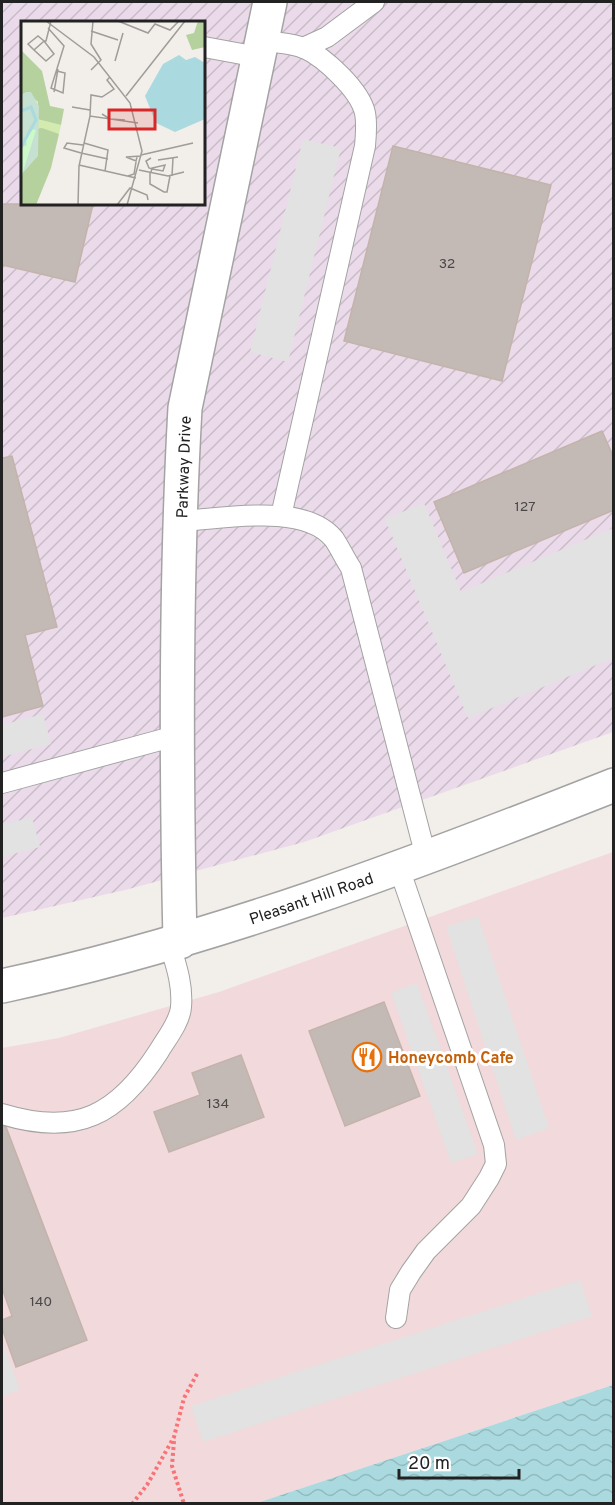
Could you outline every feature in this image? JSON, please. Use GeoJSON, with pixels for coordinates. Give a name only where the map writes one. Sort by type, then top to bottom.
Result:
{"type":"FeatureCollection","features":[{"type":"Feature","properties":{"kind":"street","name":"Parkway Drive"},"geometry":{"type":"LineString","coordinates":[[175,943],[181,521],[185,408],[270,2]]}},
{"type":"Feature","properties":{"kind":"street","name":"Pleasant Hill Road"},"geometry":{"type":"LineString","coordinates":[[2,986],[175,943],[413,862],[614,786]]}},
{"type":"Feature","properties":{"kind":"lane"},"geometry":{"type":"LineString","coordinates":[[206,47],[303,48],[327,37],[374,2]]}},
{"type":"Feature","properties":{"kind":"lane"},"geometry":{"type":"LineString","coordinates":[[281,516],[365,146],[364,110],[355,93],[334,70],[303,48]]}},
{"type":"Feature","properties":{"kind":"lane"},"geometry":{"type":"LineString","coordinates":[[181,521],[295,517],[316,525],[333,538],[351,568],[413,862],[494,1145],[496,1164],[471,1206],[426,1251],[411,1272],[400,1290],[396,1318]]}},
{"type":"Feature","properties":{"kind":"lane"},"geometry":{"type":"LineString","coordinates":[[2,783],[179,735]]}},
{"type":"Feature","properties":{"kind":"lane"},"geometry":{"type":"LineString","coordinates":[[2,1114],[16,1119],[66,1123],[106,1110],[129,1093],[140,1081],[181,1010],[181,985],[175,943]]}},
{"type":"Feature","properties":{"kind":"path"},"geometry":{"type":"LineString","coordinates":[[184,1503],[172,1466],[174,1437],[184,1398],[198,1372]]}},
{"type":"Feature","properties":{"kind":"path"},"geometry":{"type":"LineString","coordinates":[[132,1503],[147,1485],[174,1437]]}},
{"type":"Feature","properties":{"kind":"shaded area"},"geometry":{"type":"Polygon","coordinates":[[[2,2],[613,2],[613,732],[304,842],[125,890],[2,918],[2,2]]]}},
{"type":"Feature","properties":{"kind":"shaded area"},"geometry":{"type":"Polygon","coordinates":[[[303,139],[341,148],[288,362],[250,352],[303,139]]]}},
{"type":"Feature","properties":{"kind":"shaded area"},"geometry":{"type":"Polygon","coordinates":[[[424,503],[461,592],[613,528],[613,658],[468,718],[385,519],[424,503]]]}},
{"type":"Feature","properties":{"kind":"shaded area"},"geometry":{"type":"Polygon","coordinates":[[[43,714],[51,744],[2,757],[2,725],[43,714]]]}},
{"type":"Feature","properties":{"kind":"shaded area"},"geometry":{"type":"Polygon","coordinates":[[[32,817],[40,847],[2,857],[2,825],[32,817]]]}},
{"type":"Feature","properties":{"kind":"shaded area"},"geometry":{"type":"Polygon","coordinates":[[[613,852],[613,1385],[257,1503],[2,1504],[2,1048],[59,1038],[219,992],[613,852]]]}},
{"type":"Feature","properties":{"kind":"shaded area"},"geometry":{"type":"Polygon","coordinates":[[[478,916],[549,1128],[516,1140],[446,927],[478,916]]]}},
{"type":"Feature","properties":{"kind":"shaded area"},"geometry":{"type":"Polygon","coordinates":[[[417,983],[478,1154],[451,1163],[391,992],[417,983]]]}},
{"type":"Feature","properties":{"kind":"shaded area"},"geometry":{"type":"Polygon","coordinates":[[[580,1280],[592,1316],[203,1442],[191,1406],[580,1280]]]}},
{"type":"Feature","properties":{"kind":"shaded area"},"geometry":{"type":"Polygon","coordinates":[[[2,1340],[20,1389],[2,1397],[2,1340]]]}},
{"type":"Feature","properties":{"kind":"water"},"geometry":{"type":"Polygon","coordinates":[[[613,1385],[613,1503],[257,1503],[613,1385]]]}},
{"type":"Feature","properties":{"kind":"building"},"geometry":{"type":"Polygon","coordinates":[[[393,146],[551,185],[502,381],[344,341],[393,146]]]}},
{"type":"Feature","properties":{"kind":"building"},"geometry":{"type":"Polygon","coordinates":[[[2,204],[93,206],[75,282],[2,265],[2,204]]]}},
{"type":"Feature","properties":{"kind":"building"},"geometry":{"type":"Polygon","coordinates":[[[602,431],[614,458],[614,510],[464,573],[434,502],[602,431]]]}},
{"type":"Feature","properties":{"kind":"building"},"geometry":{"type":"Polygon","coordinates":[[[12,456],[57,627],[25,635],[43,706],[2,717],[2,458],[12,456]]]}},
{"type":"Feature","properties":{"kind":"building"},"geometry":{"type":"Polygon","coordinates":[[[384,1002],[420,1096],[345,1126],[309,1031],[384,1002]]]}},
{"type":"Feature","properties":{"kind":"building"},"geometry":{"type":"Polygon","coordinates":[[[241,1055],[264,1117],[169,1152],[154,1112],[200,1095],[192,1073],[241,1055]]]}},
{"type":"Feature","properties":{"kind":"building"},"geometry":{"type":"Polygon","coordinates":[[[2,1126],[6,1127],[87,1340],[16,1367],[2,1328],[2,1320],[12,1316],[2,1288],[2,1126]]]}},
{"type":"Feature","properties":{"kind":"place","name":"Honeycomb Cafe"},"geometry":{"type":"Point","coordinates":[367,1057]}}]}
